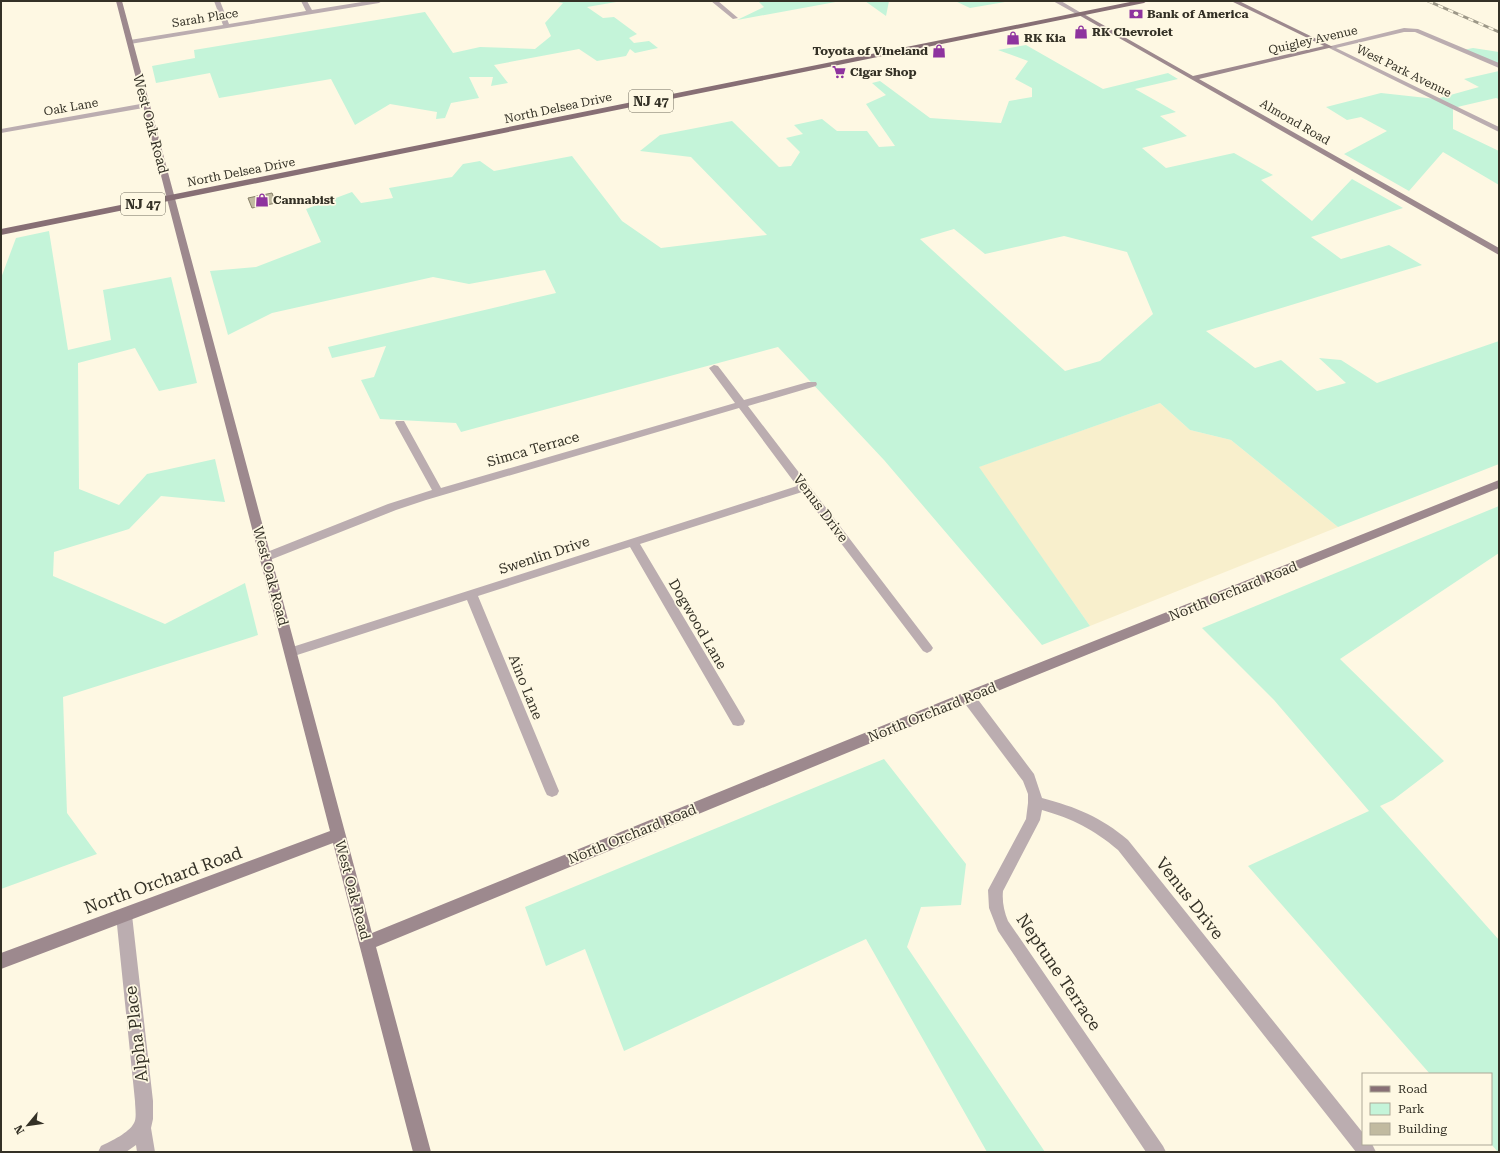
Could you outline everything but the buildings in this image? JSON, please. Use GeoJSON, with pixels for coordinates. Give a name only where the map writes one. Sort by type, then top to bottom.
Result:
{"type":"FeatureCollection","features":[{"type":"Feature","properties":{"kind":"main road","name":"North Delsea Drive"},"geometry":{"type":"LineString","coordinates":[[1,232],[1144,1]]}},
{"type":"Feature","properties":{"kind":"street","name":"West Oak Road"},"geometry":{"type":"LineString","coordinates":[[119,1],[422,1152]]}},
{"type":"Feature","properties":{"kind":"street"},"geometry":{"type":"LineString","coordinates":[[217,1],[227,26]]}},
{"type":"Feature","properties":{"kind":"street"},"geometry":{"type":"LineString","coordinates":[[304,1],[310,12]]}},
{"type":"Feature","properties":{"kind":"street","name":"Sarah Place"},"geometry":{"type":"LineString","coordinates":[[130,42],[379,1]]}},
{"type":"Feature","properties":{"kind":"street"},"geometry":{"type":"LineString","coordinates":[[714,1],[735,18]]}},
{"type":"Feature","properties":{"kind":"street"},"geometry":{"type":"LineString","coordinates":[[1056,1],[1080,14]]}},
{"type":"Feature","properties":{"kind":"street","name":"West Park Avenue"},"geometry":{"type":"LineString","coordinates":[[1234,1],[1499,130]]}},
{"type":"Feature","properties":{"kind":"street","name":"Almond Road"},"geometry":{"type":"LineString","coordinates":[[1080,14],[1499,252]]}},
{"type":"Feature","properties":{"kind":"street","name":"Quigley Avenue"},"geometry":{"type":"LineString","coordinates":[[1192,78],[1407,30],[1418,30],[1499,66]]}},
{"type":"Feature","properties":{"kind":"street","name":"Oak Lane"},"geometry":{"type":"LineString","coordinates":[[1,131],[146,106]]}},
{"type":"Feature","properties":{"kind":"street","name":"Venus Drive"},"geometry":{"type":"LineString","coordinates":[[714,368],[806,486],[927,648]]}},
{"type":"Feature","properties":{"kind":"street","name":"Simca Terrace"},"geometry":{"type":"LineString","coordinates":[[266,557],[392,507],[438,492],[812,384]]}},
{"type":"Feature","properties":{"kind":"street"},"geometry":{"type":"LineString","coordinates":[[400,423],[438,492]]}},
{"type":"Feature","properties":{"kind":"street","name":"North Orchard Road"},"geometry":{"type":"LineString","coordinates":[[367,942],[968,697],[1499,484]]}},
{"type":"Feature","properties":{"kind":"street","name":"Swenlin Drive"},"geometry":{"type":"LineString","coordinates":[[291,652],[806,486]]}},
{"type":"Feature","properties":{"kind":"street","name":"Dogwood Lane"},"geometry":{"type":"LineString","coordinates":[[633,542],[738,721]]}},
{"type":"Feature","properties":{"kind":"street","name":"Aino Lane"},"geometry":{"type":"LineString","coordinates":[[471,594],[552,791]]}},
{"type":"Feature","properties":{"kind":"street"},"geometry":{"type":"LineString","coordinates":[[968,697],[1029,778],[1036,794],[1036,802]]}},
{"type":"Feature","properties":{"kind":"street","name":"Venus Drive"},"geometry":{"type":"LineString","coordinates":[[1036,802],[1076,813],[1093,821],[1109,832],[1123,845],[1367,1152]]}},
{"type":"Feature","properties":{"kind":"street","name":"Neptune Terrace"},"geometry":{"type":"LineString","coordinates":[[1036,802],[1033,820],[996,890],[994,902],[998,914],[1003,926],[1157,1152]]}},
{"type":"Feature","properties":{"kind":"street","name":"North Orchard Road"},"geometry":{"type":"LineString","coordinates":[[1,961],[338,835]]}},
{"type":"Feature","properties":{"kind":"street","name":"Alpha Place"},"geometry":{"type":"LineString","coordinates":[[124,915],[144,1101],[144,1119],[142,1128],[146,1152]]}},
{"type":"Feature","properties":{"kind":"street"},"geometry":{"type":"LineString","coordinates":[[107,1152],[125,1143],[142,1128]]}},
{"type":"Feature","properties":{"kind":"shaded area"},"geometry":{"type":"Polygon","coordinates":[[[1160,403],[1190,430],[1231,440],[1338,527],[1090,626],[978,467],[1160,403]]]}},
{"type":"Feature","properties":{"kind":"green space"},"geometry":{"type":"Polygon","coordinates":[[[552,1],[622,1],[587,7],[603,18],[614,17],[637,34],[629,38],[634,43],[649,41],[658,48],[635,53],[630,49],[626,56],[597,61],[579,49],[494,65],[508,83],[491,86],[493,77],[469,77],[479,98],[451,103],[445,118],[436,119],[437,112],[390,104],[355,125],[331,79],[219,98],[210,73],[156,83],[152,66],[195,58],[194,50],[425,12],[453,53],[480,47],[535,49],[551,36],[545,23],[563,3],[552,1]]]}},
{"type":"Feature","properties":{"kind":"green space"},"geometry":{"type":"Polygon","coordinates":[[[758,1],[841,1],[737,20],[764,7],[758,1]]]}},
{"type":"Feature","properties":{"kind":"green space"},"geometry":{"type":"Polygon","coordinates":[[[865,1],[889,1],[886,16],[865,1]]]}},
{"type":"Feature","properties":{"kind":"green space"},"geometry":{"type":"Polygon","coordinates":[[[955,1],[1004,1],[1005,2],[970,8],[955,1]]]}},
{"type":"Feature","properties":{"kind":"green space"},"geometry":{"type":"Polygon","coordinates":[[[1026,45],[1103,89],[1168,73],[1178,79],[1135,89],[1176,112],[1160,116],[1187,136],[1142,148],[1166,168],[1234,153],[1273,175],[1261,180],[1312,221],[1352,179],[1403,208],[1311,237],[1341,259],[1389,245],[1422,265],[1206,331],[1255,368],[1281,360],[1317,391],[1346,383],[1319,358],[1341,360],[1377,383],[1499,341],[1499,464],[1338,527],[1231,440],[1190,430],[1160,403],[979,467],[1090,626],[1042,645],[884,460],[778,347],[461,432],[456,423],[380,419],[361,380],[374,377],[386,346],[332,358],[328,347],[556,293],[545,270],[469,284],[433,277],[272,313],[228,335],[210,271],[256,267],[321,242],[306,209],[352,192],[361,203],[393,198],[389,188],[452,177],[463,164],[480,161],[494,171],[572,156],[622,221],[661,248],[767,235],[691,157],[640,151],[660,135],[732,121],[779,167],[791,166],[800,152],[786,138],[803,134],[794,125],[822,119],[837,131],[867,131],[879,147],[895,146],[866,104],[886,95],[872,83],[880,81],[930,118],[1001,123],[1009,101],[1032,97],[1032,88],[1015,79],[1028,61],[998,50],[1026,45]],[[954,229],[920,239],[1065,371],[1100,361],[1153,314],[1127,252],[1064,236],[985,254],[954,229]]]}},
{"type":"Feature","properties":{"kind":"green space"},"geometry":{"type":"Polygon","coordinates":[[[1473,48],[1499,52],[1499,67],[1463,50],[1473,48]]]}},
{"type":"Feature","properties":{"kind":"green space"},"geometry":{"type":"Polygon","coordinates":[[[1499,71],[1499,99],[1496,98],[1453,108],[1453,129],[1499,151],[1499,185],[1443,152],[1409,191],[1344,154],[1387,131],[1361,117],[1347,120],[1326,107],[1381,93],[1436,99],[1479,87],[1464,79],[1499,71]]]}},
{"type":"Feature","properties":{"kind":"green space"},"geometry":{"type":"Polygon","coordinates":[[[49,231],[68,350],[111,340],[103,290],[171,277],[197,383],[159,391],[135,348],[78,363],[79,489],[119,505],[147,474],[215,459],[225,502],[161,496],[129,529],[54,552],[53,576],[165,624],[245,583],[258,635],[63,697],[67,813],[97,854],[1,889],[1,278],[16,238],[49,231]]]}},
{"type":"Feature","properties":{"kind":"green space"},"geometry":{"type":"Polygon","coordinates":[[[1499,506],[1499,553],[1340,659],[1444,761],[1393,800],[1380,806],[1499,940],[1498,1152],[1492,1145],[1492,1073],[1429,1073],[1248,866],[1369,811],[1274,700],[1202,628],[1499,506]]]}},
{"type":"Feature","properties":{"kind":"green space"},"geometry":{"type":"Polygon","coordinates":[[[884,759],[966,864],[961,905],[921,907],[907,947],[1045,1152],[987,1152],[866,939],[624,1051],[585,949],[546,966],[525,907],[884,759]]]}},
{"type":"Feature","properties":{"kind":"railway"},"geometry":{"type":"LineString","coordinates":[[1428,1],[1499,32]]}},
{"type":"Feature","properties":{"kind":"place","name":"Bank of America"},"geometry":{"type":"Point","coordinates":[1136,14]}},
{"type":"Feature","properties":{"kind":"place","name":"RK Chevrolet"},"geometry":{"type":"Point","coordinates":[1081,32]}},
{"type":"Feature","properties":{"kind":"place","name":"RK Kia"},"geometry":{"type":"Point","coordinates":[1013,38]}},
{"type":"Feature","properties":{"kind":"place","name":"Toyota of Vineland"},"geometry":{"type":"Point","coordinates":[939,51]}},
{"type":"Feature","properties":{"kind":"place","name":"Cigar Shop"},"geometry":{"type":"Point","coordinates":[839,72]}},
{"type":"Feature","properties":{"kind":"place","name":"Cannabist"},"geometry":{"type":"Point","coordinates":[262,200]}}]}
